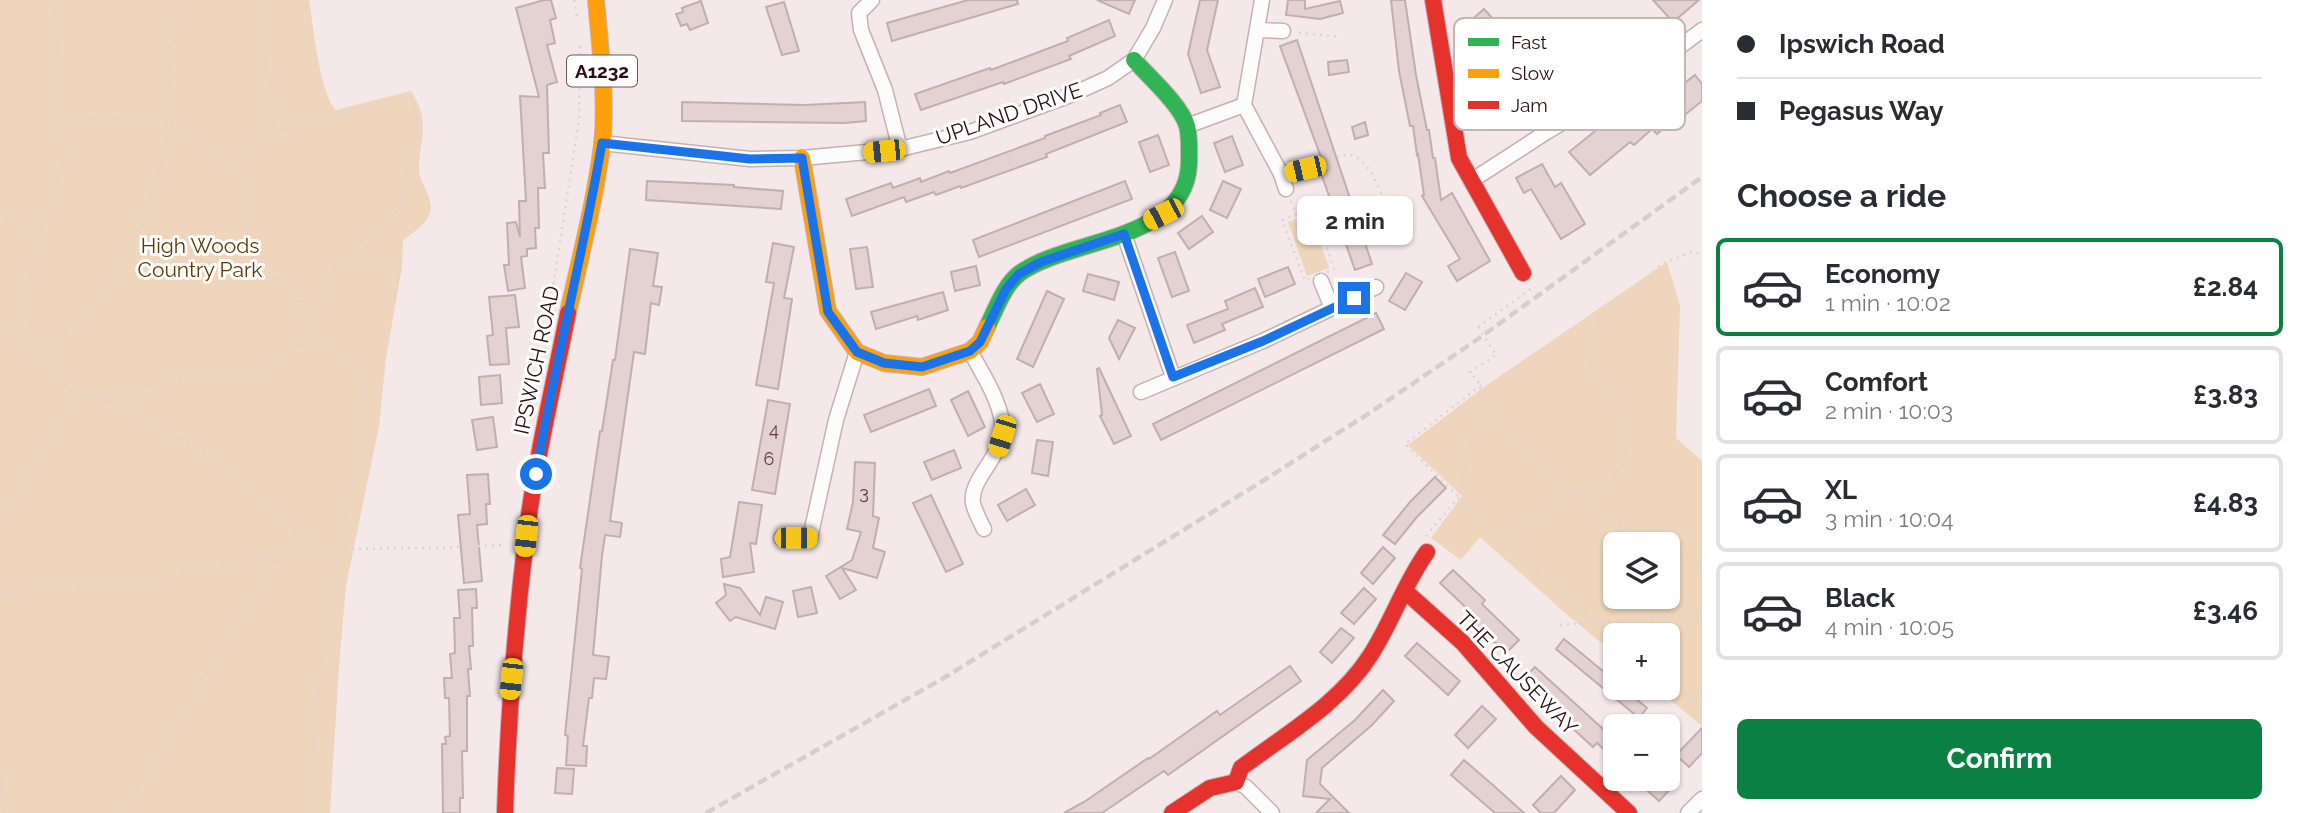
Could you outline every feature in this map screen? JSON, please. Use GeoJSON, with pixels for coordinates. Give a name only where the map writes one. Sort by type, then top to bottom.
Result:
{"type":"FeatureCollection","features":[{"type":"Feature","properties":{"kind":"street","name":"IPSWICH ROAD"},"geometry":{"type":"LineString","coordinates":[[505,813],[509,705],[526,536],[543,432],[590,213],[602,143],[602,69],[596,0]]}},
{"type":"Feature","properties":{"kind":"street"},"geometry":{"type":"LineString","coordinates":[[872,0],[859,13],[861,30],[885,90],[900,149]]}},
{"type":"Feature","properties":{"kind":"street","name":"UPLAND DRIVE"},"geometry":{"type":"LineString","coordinates":[[602,143],[750,159],[802,158],[900,149],[970,132],[1071,95],[1108,78],[1134,60],[1153,28],[1165,0]]}},
{"type":"Feature","properties":{"kind":"street"},"geometry":{"type":"LineString","coordinates":[[1262,0],[1244,104],[1281,174],[1286,189]]}},
{"type":"Feature","properties":{"kind":"street"},"geometry":{"type":"LineString","coordinates":[[1433,0],[1454,123]]}},
{"type":"Feature","properties":{"kind":"street"},"geometry":{"type":"LineString","coordinates":[[1258,30],[1283,31]]}},
{"type":"Feature","properties":{"kind":"street"},"geometry":{"type":"LineString","coordinates":[[1685,43],[1702,30]]}},
{"type":"Feature","properties":{"kind":"street"},"geometry":{"type":"LineString","coordinates":[[802,158],[828,312],[857,352],[884,363],[922,367],[970,351],[980,342],[1006,289],[1019,274],[1041,262],[1124,234],[1163,214],[1178,198],[1188,179],[1187,126],[1170,99],[1134,60]]}},
{"type":"Feature","properties":{"kind":"street"},"geometry":{"type":"LineString","coordinates":[[1187,126],[1244,104]]}},
{"type":"Feature","properties":{"kind":"street"},"geometry":{"type":"LineString","coordinates":[[1455,130],[1460,158],[1523,273]]}},
{"type":"Feature","properties":{"kind":"street"},"geometry":{"type":"LineString","coordinates":[[1471,181],[1550,130]]}},
{"type":"Feature","properties":{"kind":"street"},"geometry":{"type":"LineString","coordinates":[[1281,174],[1305,169]]}},
{"type":"Feature","properties":{"kind":"street"},"geometry":{"type":"LineString","coordinates":[[1124,234],[1173,377]]}},
{"type":"Feature","properties":{"kind":"street"},"geometry":{"type":"LineString","coordinates":[[1321,281],[1332,308]]}},
{"type":"Feature","properties":{"kind":"street"},"geometry":{"type":"LineString","coordinates":[[1142,392],[1263,341],[1376,287]]}},
{"type":"Feature","properties":{"kind":"street"},"geometry":{"type":"LineString","coordinates":[[970,351],[988,384],[1002,420],[1002,436],[997,452],[975,488],[973,501],[984,528]]}},
{"type":"Feature","properties":{"kind":"street"},"geometry":{"type":"LineString","coordinates":[[781,538],[810,538],[836,421],[857,352]]}},
{"type":"Feature","properties":{"kind":"street"},"geometry":{"type":"LineString","coordinates":[[1236,782],[1241,768],[1336,697],[1352,679],[1369,658],[1385,631],[1414,570],[1427,552]]}},
{"type":"Feature","properties":{"kind":"street","name":"THE CAUSEWAY"},"geometry":{"type":"LineString","coordinates":[[1405,591],[1463,643],[1536,727],[1629,813]]}},
{"type":"Feature","properties":{"kind":"street"},"geometry":{"type":"LineString","coordinates":[[1172,813],[1210,786],[1223,782],[1236,782],[1246,787],[1272,813]]}},
{"type":"Feature","properties":{"kind":"street"},"geometry":{"type":"LineString","coordinates":[[1688,813],[1702,799]]}},
{"type":"Feature","properties":{"kind":"path"},"geometry":{"type":"LineString","coordinates":[[43,365],[30,328],[27,293],[34,252],[65,159],[62,128],[56,106],[57,44],[54,0]]}},
{"type":"Feature","properties":{"kind":"path"},"geometry":{"type":"LineString","coordinates":[[52,373],[48,358],[59,333],[72,328],[94,304],[115,279],[129,253],[160,164],[171,125],[169,60],[177,0]]}},
{"type":"Feature","properties":{"kind":"path"},"geometry":{"type":"LineString","coordinates":[[269,0],[265,66],[274,94],[271,121],[280,130],[314,112],[329,115],[406,97],[413,99],[418,116],[417,145],[404,181],[404,201],[400,209],[384,224],[362,236],[361,242],[374,261]]}},
{"type":"Feature","properties":{"kind":"path"},"geometry":{"type":"LineString","coordinates":[[1283,31],[1340,37]]}},
{"type":"Feature","properties":{"kind":"path"},"geometry":{"type":"LineString","coordinates":[[230,169],[253,150],[271,85]]}},
{"type":"Feature","properties":{"kind":"path"},"geometry":{"type":"LineString","coordinates":[[62,128],[100,117],[171,125],[189,140],[208,147],[254,191],[248,224],[254,264],[263,276],[277,281],[300,299],[303,321],[309,336],[363,373],[363,415],[355,475],[327,611],[308,813]]}},
{"type":"Feature","properties":{"kind":"path"},"geometry":{"type":"LineString","coordinates":[[1305,169],[1345,155],[1359,157],[1369,168],[1390,214]]}},
{"type":"Feature","properties":{"kind":"path"},"geometry":{"type":"LineString","coordinates":[[1305,281],[1282,220],[1313,208],[1334,269]]}},
{"type":"Feature","properties":{"kind":"path"},"geometry":{"type":"LineString","coordinates":[[0,213],[39,238]]}},
{"type":"Feature","properties":{"kind":"path"},"geometry":{"type":"LineString","coordinates":[[1491,532],[1511,532],[1575,494],[1594,493],[1609,486],[1628,444],[1610,389],[1590,364],[1587,345],[1602,318],[1662,264],[1692,252],[1702,254]]}},
{"type":"Feature","properties":{"kind":"path"},"geometry":{"type":"LineString","coordinates":[[303,313],[328,296],[334,271],[344,263],[362,257],[400,271],[393,303]]}},
{"type":"Feature","properties":{"kind":"path"},"geometry":{"type":"LineString","coordinates":[[1481,385],[1470,372],[1496,355],[1478,327],[1532,290],[1523,273]]}},
{"type":"Feature","properties":{"kind":"path"},"geometry":{"type":"LineString","coordinates":[[0,324],[25,351],[79,395]]}},
{"type":"Feature","properties":{"kind":"path"},"geometry":{"type":"LineString","coordinates":[[0,516],[79,395],[261,370],[309,336]]}},
{"type":"Feature","properties":{"kind":"path"},"geometry":{"type":"LineString","coordinates":[[1427,552],[1424,538],[1459,497],[1481,385]]}},
{"type":"Feature","properties":{"kind":"path"},"geometry":{"type":"LineString","coordinates":[[1481,385],[1405,444],[1491,532],[1603,629]]}},
{"type":"Feature","properties":{"kind":"path"},"geometry":{"type":"LineString","coordinates":[[91,393],[140,416],[220,462],[306,543]]}},
{"type":"Feature","properties":{"kind":"path"},"geometry":{"type":"LineString","coordinates":[[1479,394],[1515,445],[1575,494],[1584,505],[1636,532]]}},
{"type":"Feature","properties":{"kind":"path"},"geometry":{"type":"LineString","coordinates":[[0,593],[118,585],[282,552],[306,543],[354,548],[510,544]]}},
{"type":"Feature","properties":{"kind":"path"},"geometry":{"type":"LineString","coordinates":[[123,813],[232,633],[266,570],[282,552]]}},
{"type":"Feature","properties":{"kind":"path"},"geometry":{"type":"LineString","coordinates":[[1680,553],[1702,565]]}},
{"type":"Feature","properties":{"kind":"path"},"geometry":{"type":"LineString","coordinates":[[1560,625],[1677,616],[1702,609]]}},
{"type":"Feature","properties":{"kind":"path"},"geometry":{"type":"LineString","coordinates":[[1680,690],[1702,707]]}},
{"type":"Feature","properties":{"kind":"path"},"geometry":{"type":"LineString","coordinates":[[0,769],[5,813]]}},
{"type":"Feature","properties":{"kind":"green space","name":"High Woods Country Park"},"geometry":{"type":"Polygon","coordinates":[[[0,0],[309,0],[321,75],[330,102],[336,110],[411,91],[419,107],[423,129],[419,171],[431,208],[425,221],[403,240],[402,267],[386,358],[379,426],[346,586],[330,813],[0,813],[0,0]]]}},
{"type":"Feature","properties":{"kind":"green space"},"geometry":{"type":"Polygon","coordinates":[[[1310,214],[1329,268],[1307,276],[1288,222],[1310,214]]]}},
{"type":"Feature","properties":{"kind":"green space"},"geometry":{"type":"Polygon","coordinates":[[[1667,262],[1680,306],[1676,438],[1702,461],[1702,726],[1671,700],[1680,700],[1680,623],[1603,623],[1603,644],[1480,537],[1461,560],[1431,538],[1462,496],[1408,445],[1484,387],[1667,262]]]}},
{"type":"Feature","properties":{"kind":"building"},"geometry":{"type":"Polygon","coordinates":[[[551,0],[556,18],[550,20],[555,43],[547,45],[557,82],[547,85],[549,153],[543,153],[545,188],[538,188],[539,228],[535,228],[536,248],[527,249],[527,256],[521,257],[525,288],[508,291],[504,265],[509,265],[507,223],[516,222],[520,237],[519,201],[526,201],[520,96],[539,97],[516,8],[551,0]]]}},
{"type":"Feature","properties":{"kind":"building"},"geometry":{"type":"Polygon","coordinates":[[[968,0],[1017,0],[1018,4],[892,41],[887,23],[968,0]]]}},
{"type":"Feature","properties":{"kind":"building"},"geometry":{"type":"Polygon","coordinates":[[[1097,0],[1135,0],[1129,14],[1097,0]]]}},
{"type":"Feature","properties":{"kind":"building"},"geometry":{"type":"Polygon","coordinates":[[[1200,0],[1218,0],[1207,50],[1220,87],[1201,93],[1188,54],[1200,0]]]}},
{"type":"Feature","properties":{"kind":"building"},"geometry":{"type":"Polygon","coordinates":[[[1288,0],[1305,0],[1305,9],[1340,1],[1343,13],[1320,19],[1286,15],[1288,0]]]}},
{"type":"Feature","properties":{"kind":"building"},"geometry":{"type":"Polygon","coordinates":[[[1391,0],[1405,0],[1416,75],[1435,158],[1441,200],[1452,193],[1490,261],[1457,281],[1448,266],[1460,259],[1422,196],[1424,195],[1413,126],[1410,126],[1399,71],[1391,0]]]}},
{"type":"Feature","properties":{"kind":"building"},"geometry":{"type":"Polygon","coordinates":[[[1653,0],[1699,0],[1678,18],[1669,18],[1653,0]]]}},
{"type":"Feature","properties":{"kind":"building"},"geometry":{"type":"Polygon","coordinates":[[[701,1],[708,23],[690,30],[687,24],[681,26],[676,14],[683,12],[682,8],[701,1]]]}},
{"type":"Feature","properties":{"kind":"building"},"geometry":{"type":"Polygon","coordinates":[[[784,2],[799,51],[782,55],[766,7],[784,2]]]}},
{"type":"Feature","properties":{"kind":"building"},"geometry":{"type":"Polygon","coordinates":[[[1484,9],[1492,18],[1474,18],[1484,9]]]}},
{"type":"Feature","properties":{"kind":"building"},"geometry":{"type":"Polygon","coordinates":[[[1109,20],[1115,36],[1069,56],[1071,59],[1004,84],[1003,82],[921,110],[915,94],[990,68],[991,70],[1068,41],[1067,38],[1109,20]]]}},
{"type":"Feature","properties":{"kind":"building"},"geometry":{"type":"Polygon","coordinates":[[[1297,40],[1372,264],[1355,270],[1321,173],[1326,171],[1280,46],[1297,40]]]}},
{"type":"Feature","properties":{"kind":"building"},"geometry":{"type":"Polygon","coordinates":[[[1347,60],[1349,72],[1329,75],[1328,62],[1347,60]]]}},
{"type":"Feature","properties":{"kind":"building"},"geometry":{"type":"Polygon","coordinates":[[[1695,75],[1702,84],[1702,101],[1685,115],[1685,83],[1695,75]]]}},
{"type":"Feature","properties":{"kind":"building"},"geometry":{"type":"Polygon","coordinates":[[[682,102],[804,105],[865,102],[866,121],[682,121],[682,102]]]}},
{"type":"Feature","properties":{"kind":"building"},"geometry":{"type":"Polygon","coordinates":[[[1120,105],[1127,122],[1046,154],[1047,157],[961,188],[960,186],[936,195],[934,192],[906,202],[904,197],[852,216],[846,199],[891,183],[893,188],[920,178],[921,182],[949,171],[950,173],[1045,138],[1120,105]]]}},
{"type":"Feature","properties":{"kind":"building"},"geometry":{"type":"Polygon","coordinates":[[[1365,122],[1368,135],[1355,139],[1352,127],[1365,122]]]}},
{"type":"Feature","properties":{"kind":"building"},"geometry":{"type":"Polygon","coordinates":[[[1596,130],[1651,130],[1634,145],[1630,142],[1590,175],[1569,152],[1596,130]]]}},
{"type":"Feature","properties":{"kind":"building"},"geometry":{"type":"Polygon","coordinates":[[[1158,135],[1169,165],[1150,172],[1139,142],[1158,135]]]}},
{"type":"Feature","properties":{"kind":"building"},"geometry":{"type":"Polygon","coordinates":[[[1232,136],[1243,165],[1225,172],[1214,143],[1232,136]]]}},
{"type":"Feature","properties":{"kind":"building"},"geometry":{"type":"Polygon","coordinates":[[[1542,164],[1555,187],[1561,183],[1585,224],[1561,239],[1531,189],[1524,193],[1516,178],[1542,164]]]}},
{"type":"Feature","properties":{"kind":"building"},"geometry":{"type":"Polygon","coordinates":[[[647,181],[734,185],[783,191],[781,209],[646,200],[647,181]]]}},
{"type":"Feature","properties":{"kind":"building"},"geometry":{"type":"Polygon","coordinates":[[[1125,181],[1132,199],[979,257],[973,240],[1125,181]]]}},
{"type":"Feature","properties":{"kind":"building"},"geometry":{"type":"Polygon","coordinates":[[[1223,181],[1241,189],[1227,218],[1210,210],[1223,181]]]}},
{"type":"Feature","properties":{"kind":"building"},"geometry":{"type":"Polygon","coordinates":[[[1202,216],[1213,232],[1189,249],[1178,233],[1202,216]]]}},
{"type":"Feature","properties":{"kind":"building"},"geometry":{"type":"Polygon","coordinates":[[[773,243],[794,247],[784,298],[792,299],[778,389],[756,385],[774,283],[766,282],[773,243]]]}},
{"type":"Feature","properties":{"kind":"building"},"geometry":{"type":"Polygon","coordinates":[[[867,247],[873,287],[856,289],[850,249],[867,247]]]}},
{"type":"Feature","properties":{"kind":"building"},"geometry":{"type":"Polygon","coordinates":[[[630,249],[658,253],[653,286],[662,287],[659,305],[651,303],[645,354],[634,352],[610,521],[622,523],[620,537],[605,535],[602,556],[593,655],[609,657],[606,679],[594,678],[592,698],[589,698],[583,746],[587,746],[586,766],[566,765],[568,736],[565,735],[580,568],[600,431],[615,360],[630,249]]]}},
{"type":"Feature","properties":{"kind":"building"},"geometry":{"type":"Polygon","coordinates":[[[1175,252],[1189,291],[1172,297],[1158,258],[1175,252]]]}},
{"type":"Feature","properties":{"kind":"building"},"geometry":{"type":"Polygon","coordinates":[[[976,266],[980,285],[955,291],[951,272],[976,266]]]}},
{"type":"Feature","properties":{"kind":"building"},"geometry":{"type":"Polygon","coordinates":[[[1288,267],[1295,284],[1265,297],[1258,279],[1288,267]]]}},
{"type":"Feature","properties":{"kind":"building"},"geometry":{"type":"Polygon","coordinates":[[[1406,273],[1422,282],[1405,310],[1389,301],[1406,273]]]}},
{"type":"Feature","properties":{"kind":"building"},"geometry":{"type":"Polygon","coordinates":[[[1088,274],[1119,282],[1114,300],[1083,291],[1088,274]]]}},
{"type":"Feature","properties":{"kind":"building"},"geometry":{"type":"Polygon","coordinates":[[[1255,288],[1263,307],[1222,324],[1225,330],[1194,343],[1187,325],[1228,309],[1225,301],[1255,288]]]}},
{"type":"Feature","properties":{"kind":"building"},"geometry":{"type":"Polygon","coordinates":[[[1047,291],[1064,299],[1033,367],[1017,359],[1047,291]]]}},
{"type":"Feature","properties":{"kind":"building"},"geometry":{"type":"Polygon","coordinates":[[[943,292],[948,310],[918,320],[917,316],[876,329],[871,312],[943,292]]]}},
{"type":"Feature","properties":{"kind":"building"},"geometry":{"type":"Polygon","coordinates":[[[515,295],[519,327],[506,328],[509,364],[490,365],[487,336],[493,335],[489,297],[515,295]]]}},
{"type":"Feature","properties":{"kind":"building"},"geometry":{"type":"Polygon","coordinates":[[[1376,313],[1384,329],[1161,440],[1153,424],[1376,313]]]}},
{"type":"Feature","properties":{"kind":"building"},"geometry":{"type":"Polygon","coordinates":[[[1118,320],[1135,328],[1119,359],[1109,338],[1118,320]]]}},
{"type":"Feature","properties":{"kind":"building"},"geometry":{"type":"Polygon","coordinates":[[[1099,368],[1131,436],[1114,444],[1100,416],[1099,368]]]}},
{"type":"Feature","properties":{"kind":"building"},"geometry":{"type":"Polygon","coordinates":[[[500,375],[502,403],[481,405],[479,377],[500,375]]]}},
{"type":"Feature","properties":{"kind":"building"},"geometry":{"type":"Polygon","coordinates":[[[1040,384],[1054,414],[1037,422],[1022,393],[1040,384]]]}},
{"type":"Feature","properties":{"kind":"building"},"geometry":{"type":"Polygon","coordinates":[[[929,389],[936,406],[871,432],[864,415],[929,389]]]}},
{"type":"Feature","properties":{"kind":"building"},"geometry":{"type":"Polygon","coordinates":[[[968,391],[985,427],[968,436],[951,400],[968,391]]]}},
{"type":"Feature","properties":{"kind":"building"},"geometry":{"type":"Polygon","coordinates":[[[768,400],[790,404],[775,494],[752,490],[768,400]]]}},
{"type":"Feature","properties":{"kind":"building"},"geometry":{"type":"Polygon","coordinates":[[[493,417],[497,447],[477,450],[472,420],[493,417]]]}},
{"type":"Feature","properties":{"kind":"building"},"geometry":{"type":"Polygon","coordinates":[[[1037,440],[1053,442],[1048,476],[1032,473],[1037,440]]]}},
{"type":"Feature","properties":{"kind":"building"},"geometry":{"type":"Polygon","coordinates":[[[954,450],[961,468],[932,480],[924,462],[954,450]]]}},
{"type":"Feature","properties":{"kind":"building"},"geometry":{"type":"Polygon","coordinates":[[[855,462],[875,463],[873,516],[879,518],[873,548],[885,552],[877,578],[842,568],[856,590],[840,599],[826,576],[852,560],[861,532],[847,529],[853,502],[855,462]]]}},
{"type":"Feature","properties":{"kind":"building"},"geometry":{"type":"Polygon","coordinates":[[[488,474],[490,504],[486,504],[487,524],[477,525],[482,581],[464,583],[458,515],[470,514],[467,475],[488,474]]]}},
{"type":"Feature","properties":{"kind":"building"},"geometry":{"type":"Polygon","coordinates":[[[1435,477],[1446,488],[1395,544],[1383,535],[1435,477]]]}},
{"type":"Feature","properties":{"kind":"building"},"geometry":{"type":"Polygon","coordinates":[[[1026,489],[1035,505],[1007,521],[998,505],[1026,489]]]}},
{"type":"Feature","properties":{"kind":"building"},"geometry":{"type":"Polygon","coordinates":[[[931,495],[963,564],[946,572],[913,503],[931,495]]]}},
{"type":"Feature","properties":{"kind":"building"},"geometry":{"type":"Polygon","coordinates":[[[739,502],[762,505],[756,544],[750,543],[754,572],[723,577],[721,559],[730,557],[739,502]]]}},
{"type":"Feature","properties":{"kind":"building"},"geometry":{"type":"Polygon","coordinates":[[[1383,547],[1395,558],[1373,584],[1361,573],[1383,547]]]}},
{"type":"Feature","properties":{"kind":"building"},"geometry":{"type":"Polygon","coordinates":[[[1453,570],[1485,600],[1482,604],[1519,640],[1506,653],[1474,623],[1478,619],[1440,583],[1453,570]]]}},
{"type":"Feature","properties":{"kind":"building"},"geometry":{"type":"Polygon","coordinates":[[[724,584],[740,588],[760,615],[766,597],[783,602],[775,629],[736,617],[730,621],[716,603],[726,595],[724,584]]]}},
{"type":"Feature","properties":{"kind":"building"},"geometry":{"type":"Polygon","coordinates":[[[811,587],[817,613],[798,617],[793,591],[811,587]]]}},
{"type":"Feature","properties":{"kind":"building"},"geometry":{"type":"Polygon","coordinates":[[[1364,588],[1376,599],[1354,624],[1341,613],[1364,588]]]}},
{"type":"Feature","properties":{"kind":"building"},"geometry":{"type":"Polygon","coordinates":[[[476,589],[477,608],[472,608],[473,646],[469,646],[471,669],[468,669],[470,696],[467,696],[467,751],[462,751],[463,798],[460,798],[460,813],[443,813],[442,744],[446,744],[445,737],[450,736],[449,698],[445,698],[444,678],[452,678],[450,654],[455,653],[454,618],[460,618],[458,590],[476,589]]]}},
{"type":"Feature","properties":{"kind":"building"},"geometry":{"type":"Polygon","coordinates":[[[1341,628],[1354,638],[1332,663],[1320,652],[1341,628]]]}},
{"type":"Feature","properties":{"kind":"building"},"geometry":{"type":"Polygon","coordinates":[[[1564,639],[1603,671],[1603,688],[1556,649],[1564,639]]]}},
{"type":"Feature","properties":{"kind":"building"},"geometry":{"type":"Polygon","coordinates":[[[1417,643],[1460,681],[1448,695],[1405,656],[1417,643]]]}},
{"type":"Feature","properties":{"kind":"building"},"geometry":{"type":"Polygon","coordinates":[[[1290,666],[1301,681],[1168,775],[1164,771],[1102,813],[1064,813],[1149,759],[1217,711],[1220,715],[1290,666]]]}},
{"type":"Feature","properties":{"kind":"building"},"geometry":{"type":"Polygon","coordinates":[[[1535,667],[1603,729],[1603,749],[1597,743],[1593,747],[1521,681],[1535,667]]]}},
{"type":"Feature","properties":{"kind":"building"},"geometry":{"type":"Polygon","coordinates":[[[1383,690],[1394,701],[1372,725],[1322,768],[1320,784],[1349,813],[1316,813],[1330,799],[1303,796],[1307,760],[1355,720],[1383,690]]]}},
{"type":"Feature","properties":{"kind":"building"},"geometry":{"type":"Polygon","coordinates":[[[1617,700],[1637,700],[1647,708],[1642,714],[1634,714],[1617,700]]]}},
{"type":"Feature","properties":{"kind":"building"},"geometry":{"type":"Polygon","coordinates":[[[1482,706],[1496,719],[1468,748],[1455,735],[1482,706]]]}},
{"type":"Feature","properties":{"kind":"building"},"geometry":{"type":"Polygon","coordinates":[[[1702,728],[1702,753],[1689,767],[1680,759],[1680,751],[1702,728]]]}},
{"type":"Feature","properties":{"kind":"building"},"geometry":{"type":"Polygon","coordinates":[[[1464,760],[1524,813],[1495,813],[1451,775],[1464,760]]]}},
{"type":"Feature","properties":{"kind":"building"},"geometry":{"type":"Polygon","coordinates":[[[557,768],[574,769],[572,794],[555,793],[557,768]]]}},
{"type":"Feature","properties":{"kind":"building"},"geometry":{"type":"Polygon","coordinates":[[[1561,776],[1575,790],[1554,813],[1541,813],[1533,805],[1561,776]]]}},
{"type":"Feature","properties":{"kind":"building"},"geometry":{"type":"Polygon","coordinates":[[[1648,791],[1668,791],[1659,801],[1648,791]]]}},
{"type":"Feature","properties":{"kind":"railway"},"geometry":{"type":"LineString","coordinates":[[706,813],[942,679],[1371,412],[1478,339],[1702,177]]}},
{"type":"Feature","properties":{"kind":"traffic: fast"},"geometry":{"type":"LineString","coordinates":[[987,327],[1005,291],[1020,273],[1041,261],[1122,235],[1147,224],[1168,209],[1183,190],[1189,164],[1189,140],[1184,118],[1172,100],[1134,60]]}},
{"type":"Feature","properties":{"kind":"traffic: slow"},"geometry":{"type":"LineString","coordinates":[[568,313],[602,145],[603,91],[596,0]]}},
{"type":"Feature","properties":{"kind":"traffic: slow"},"geometry":{"type":"LineString","coordinates":[[802,158],[828,311],[857,352],[884,363],[922,367],[970,351],[980,342],[987,327]]}},
{"type":"Feature","properties":{"kind":"traffic: jam"},"geometry":{"type":"LineString","coordinates":[[1433,0],[1454,128]]}},
{"type":"Feature","properties":{"kind":"traffic: jam"},"geometry":{"type":"LineString","coordinates":[[1454,130],[1459,158],[1523,273]]}},
{"type":"Feature","properties":{"kind":"traffic: jam"},"geometry":{"type":"LineString","coordinates":[[505,813],[512,675],[526,538],[539,453],[568,313]]}},
{"type":"Feature","properties":{"kind":"traffic: jam"},"geometry":{"type":"LineString","coordinates":[[1172,813],[1210,788],[1236,782],[1241,768],[1311,717],[1343,689],[1370,656],[1427,552]]}},
{"type":"Feature","properties":{"kind":"traffic: jam"},"geometry":{"type":"LineString","coordinates":[[1405,591],[1463,643],[1536,727],[1629,813]]}},
{"type":"Feature","properties":{"kind":"route"},"geometry":{"type":"LineString","coordinates":[[536,474],[602,143],[750,159],[802,158],[828,312],[857,352],[884,363],[922,367],[970,351],[980,342],[1006,289],[1019,274],[1041,262],[1124,234],[1173,377],[1263,341],[1354,298]]}}]}
